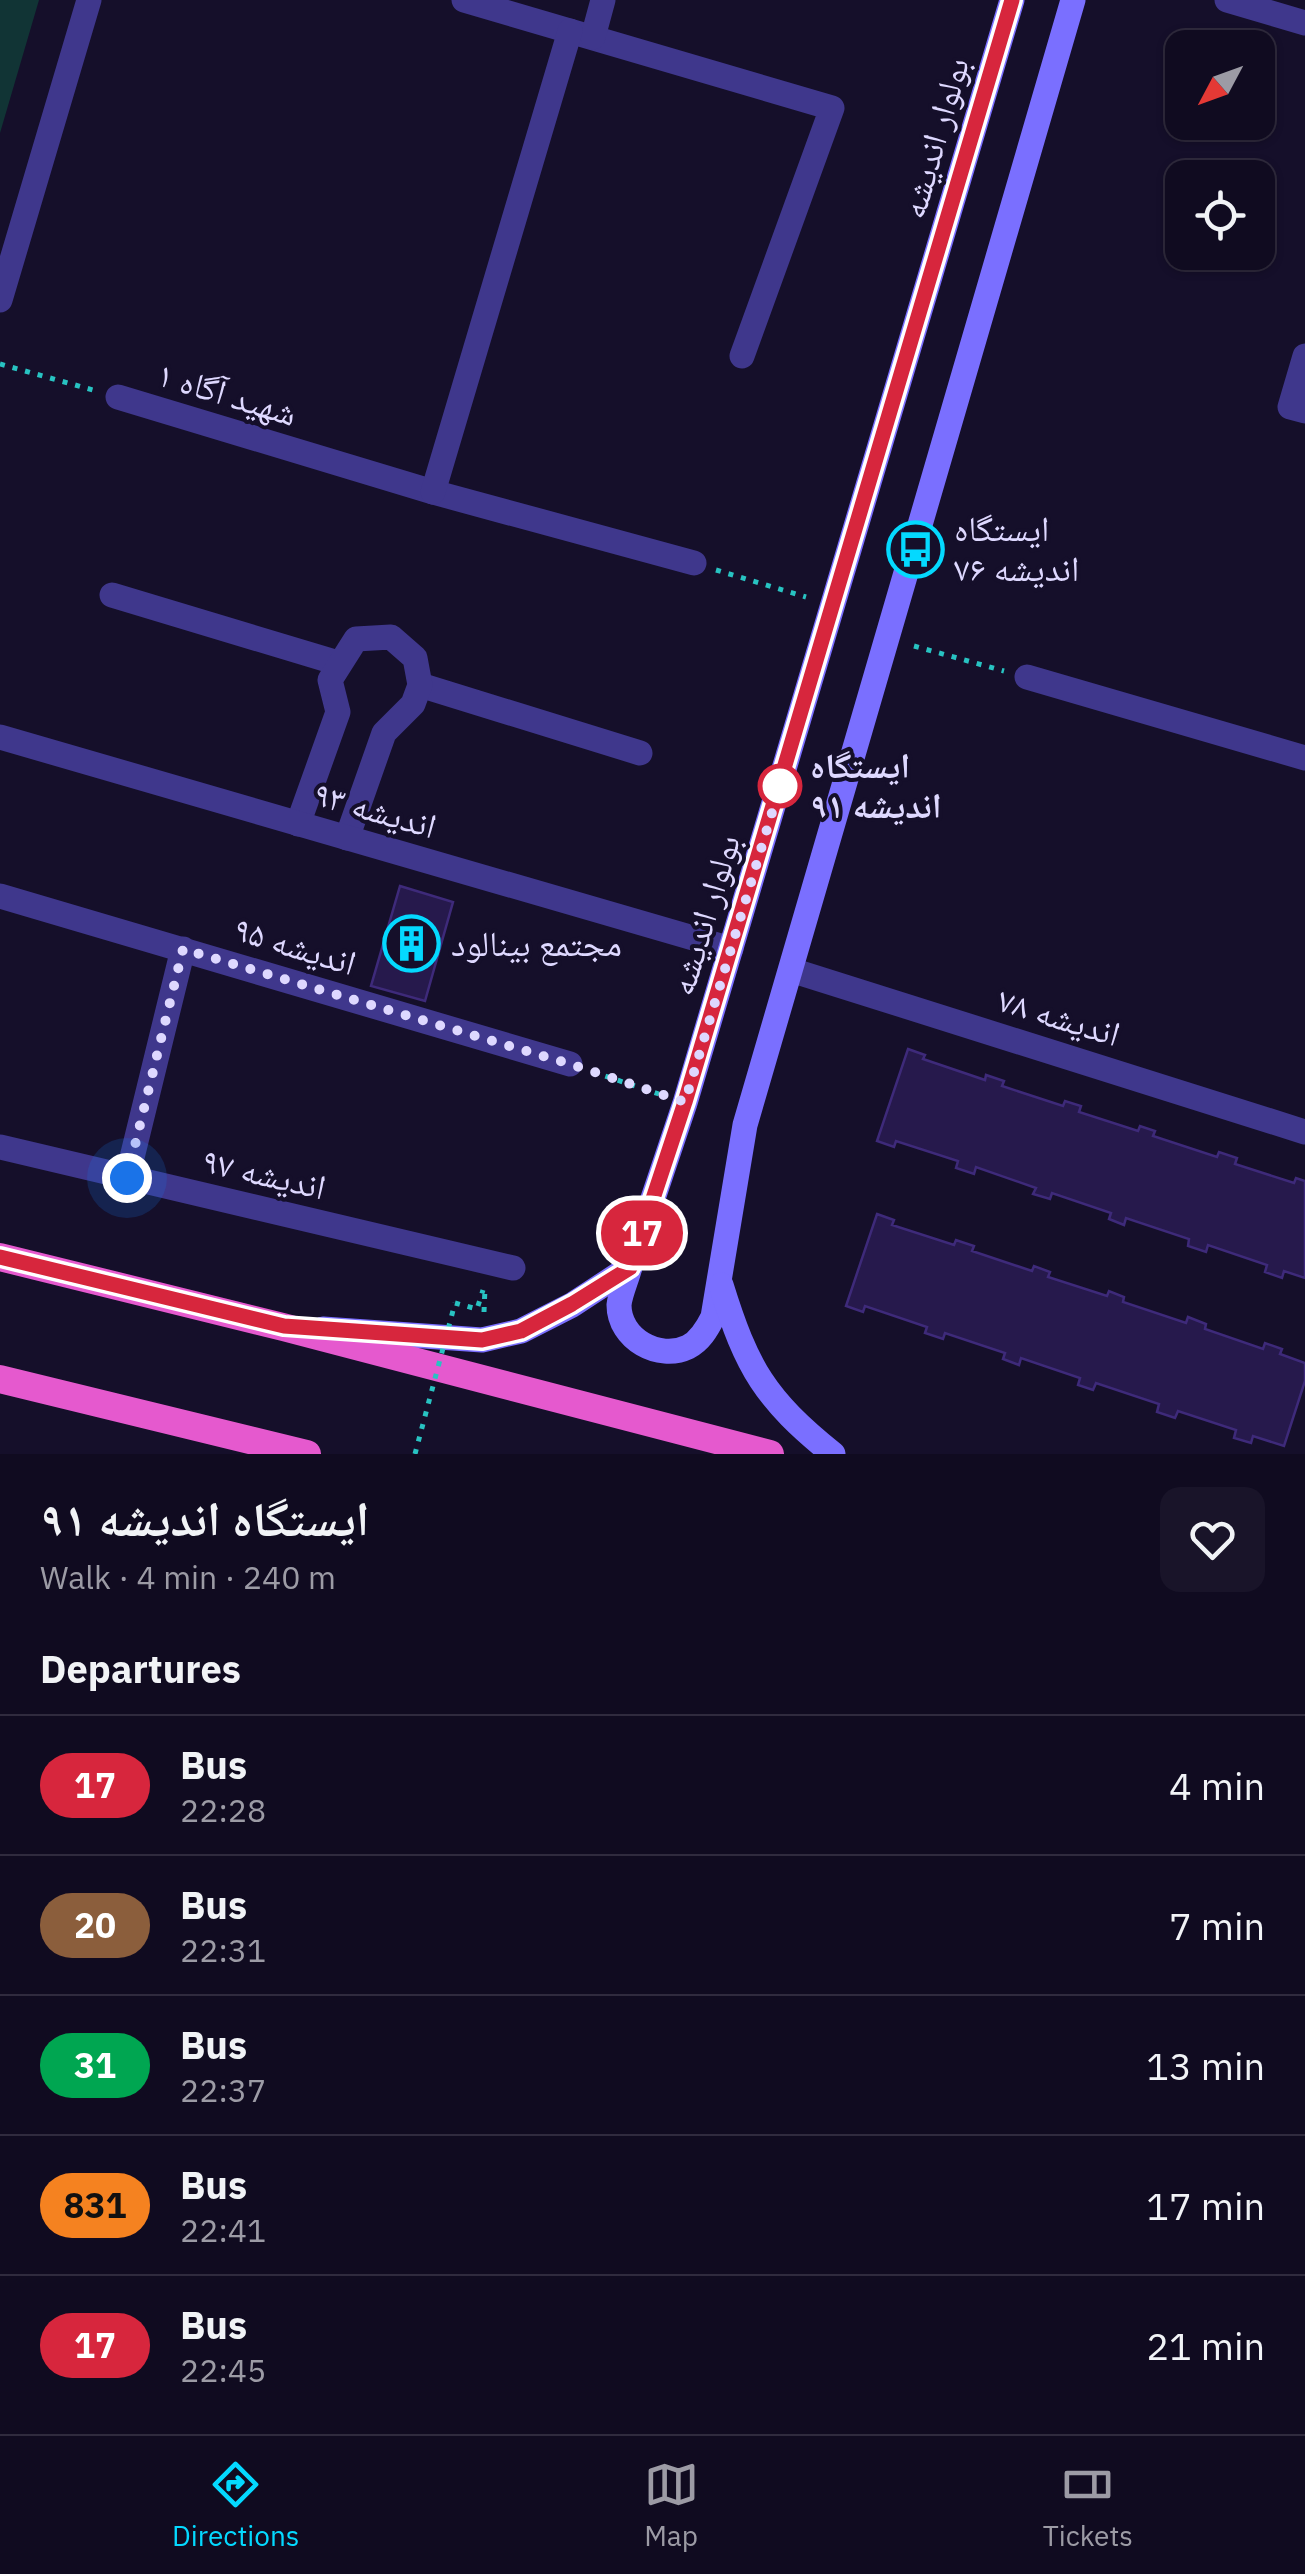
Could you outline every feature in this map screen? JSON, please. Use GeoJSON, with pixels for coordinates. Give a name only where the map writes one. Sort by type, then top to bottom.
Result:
{"type":"FeatureCollection","features":[{"type":"Feature","properties":{"kind":"highway"},"geometry":{"type":"LineString","coordinates":[[0,1257],[284,1326],[770,1454]]}},
{"type":"Feature","properties":{"kind":"highway"},"geometry":{"type":"LineString","coordinates":[[0,1379],[307,1454]]}},
{"type":"Feature","properties":{"kind":"main road","name":"بولوار اندیشه"},"geometry":{"type":"LineString","coordinates":[[720,1280],[713,1317],[704,1334],[689,1346],[670,1352],[652,1349],[635,1339],[623,1324],[619,1304],[731,950],[1012,0]]}},
{"type":"Feature","properties":{"kind":"main road"},"geometry":{"type":"LineString","coordinates":[[833,1454],[790,1419],[759,1381],[736,1335],[720,1280],[745,1126],[1074,0]]}},
{"type":"Feature","properties":{"kind":"main road"},"geometry":{"type":"LineString","coordinates":[[284,1326],[482,1340],[521,1331],[630,1268]]}},
{"type":"Feature","properties":{"kind":"street"},"geometry":{"type":"LineString","coordinates":[[0,300],[90,0]]}},
{"type":"Feature","properties":{"kind":"street"},"geometry":{"type":"LineString","coordinates":[[464,0],[566,23],[832,108],[742,356]]}},
{"type":"Feature","properties":{"kind":"street"},"geometry":{"type":"LineString","coordinates":[[433,492],[566,23],[603,0]]}},
{"type":"Feature","properties":{"kind":"street"},"geometry":{"type":"LineString","coordinates":[[1227,0],[1305,23]]}},
{"type":"Feature","properties":{"kind":"street"},"geometry":{"type":"LineString","coordinates":[[1298,409],[1305,356]]}},
{"type":"Feature","properties":{"kind":"street","name":"شهید آگاه ۱"},"geometry":{"type":"LineString","coordinates":[[118,397],[433,492],[694,563]]}},
{"type":"Feature","properties":{"kind":"street"},"geometry":{"type":"LineString","coordinates":[[112,595],[338,663]]}},
{"type":"Feature","properties":{"kind":"street"},"geometry":{"type":"LineString","coordinates":[[298,824],[338,712],[330,680],[338,663],[356,639],[391,636],[415,658],[420,685],[413,704],[384,733],[348,838]]}},
{"type":"Feature","properties":{"kind":"street"},"geometry":{"type":"LineString","coordinates":[[1026,677],[1305,758]]}},
{"type":"Feature","properties":{"kind":"street"},"geometry":{"type":"LineString","coordinates":[[420,685],[640,753]]}},
{"type":"Feature","properties":{"kind":"street","name":"اندیشه ۹۳"},"geometry":{"type":"LineString","coordinates":[[0,738],[731,950]]}},
{"type":"Feature","properties":{"kind":"street","name":"اندیشه ۹۵"},"geometry":{"type":"LineString","coordinates":[[0,896],[570,1064]]}},
{"type":"Feature","properties":{"kind":"street"},"geometry":{"type":"LineString","coordinates":[[127,1178],[183,949]]}},
{"type":"Feature","properties":{"kind":"street","name":"اندیشه ۷۸"},"geometry":{"type":"LineString","coordinates":[[791,970],[1305,1132]]}},
{"type":"Feature","properties":{"kind":"street","name":"اندیشه ۹۷"},"geometry":{"type":"LineString","coordinates":[[0,1147],[513,1268]]}},
{"type":"Feature","properties":{"kind":"path","name":"شهید آگاه ۱"},"geometry":{"type":"LineString","coordinates":[[0,364],[118,397]]}},
{"type":"Feature","properties":{"kind":"path"},"geometry":{"type":"LineString","coordinates":[[694,563],[834,605]]}},
{"type":"Feature","properties":{"kind":"path"},"geometry":{"type":"LineString","coordinates":[[887,639],[1026,677]]}},
{"type":"Feature","properties":{"kind":"path"},"geometry":{"type":"LineString","coordinates":[[570,1064],[685,1102]]}},
{"type":"Feature","properties":{"kind":"path"},"geometry":{"type":"LineString","coordinates":[[415,1454],[455,1303],[477,1309],[485,1283],[482,1340]]}},
{"type":"Feature","properties":{"kind":"green space"},"geometry":{"type":"Polygon","coordinates":[[[0,0],[39,0],[0,133],[0,0]]]}},
{"type":"Feature","properties":{"kind":"building","name":"مجتمع بینالود"},"geometry":{"type":"Polygon","coordinates":[[[400,886],[453,902],[425,1001],[371,986],[400,886]]]}},
{"type":"Feature","properties":{"kind":"building"},"geometry":{"type":"Polygon","coordinates":[[[908,1049],[925,1055],[923,1059],[985,1080],[986,1075],[1004,1081],[1002,1086],[1063,1106],[1065,1101],[1081,1106],[1079,1112],[1138,1131],[1140,1126],[1155,1131],[1153,1136],[1217,1157],[1219,1152],[1237,1158],[1235,1164],[1294,1183],[1296,1178],[1305,1181],[1305,1278],[1284,1271],[1282,1278],[1265,1272],[1267,1265],[1208,1245],[1206,1252],[1188,1246],[1189,1239],[1126,1218],[1124,1225],[1109,1219],[1111,1213],[1052,1193],[1050,1199],[1033,1194],[1036,1188],[976,1167],[974,1174],[956,1168],[958,1161],[896,1141],[894,1147],[877,1141],[908,1049]]]}},
{"type":"Feature","properties":{"kind":"building"},"geometry":{"type":"Polygon","coordinates":[[[877,1214],[894,1220],[892,1225],[954,1245],[956,1240],[974,1246],[972,1251],[1032,1271],[1034,1266],[1050,1272],[1048,1277],[1107,1296],[1109,1291],[1124,1297],[1123,1302],[1186,1323],[1188,1317],[1206,1324],[1205,1329],[1263,1349],[1265,1343],[1282,1349],[1280,1354],[1305,1363],[1305,1381],[1284,1446],[1253,1436],[1251,1443],[1234,1438],[1236,1430],[1178,1411],[1175,1418],[1157,1412],[1159,1404],[1096,1383],[1093,1390],[1078,1385],[1080,1378],[1021,1358],[1019,1365],[1003,1359],[1005,1353],[945,1333],[943,1339],[925,1333],[927,1327],[865,1306],[863,1312],[846,1306],[877,1214]]]}},
{"type":"Feature","properties":{"kind":"bus line","name":"17"},"geometry":{"type":"LineString","coordinates":[[0,1257],[284,1326],[482,1340],[521,1331],[630,1268],[685,1102],[1012,0]]}},
{"type":"Feature","properties":{"kind":"place","name":"ایستگاه اندیشه ۷۶"},"geometry":{"type":"Point","coordinates":[915,549]}},
{"type":"Feature","properties":{"kind":"place","name":"ایستگاه اندیشه ۹۱"},"geometry":{"type":"Point","coordinates":[780,786]}},
{"type":"Feature","properties":{"kind":"place","name":"مجتمع بینالود"},"geometry":{"type":"Point","coordinates":[412,944]}},
{"type":"Feature","properties":{"kind":"route"},"geometry":{"type":"LineString","coordinates":[[127,1178],[183,949],[685,1102],[780,786]]}}]}
